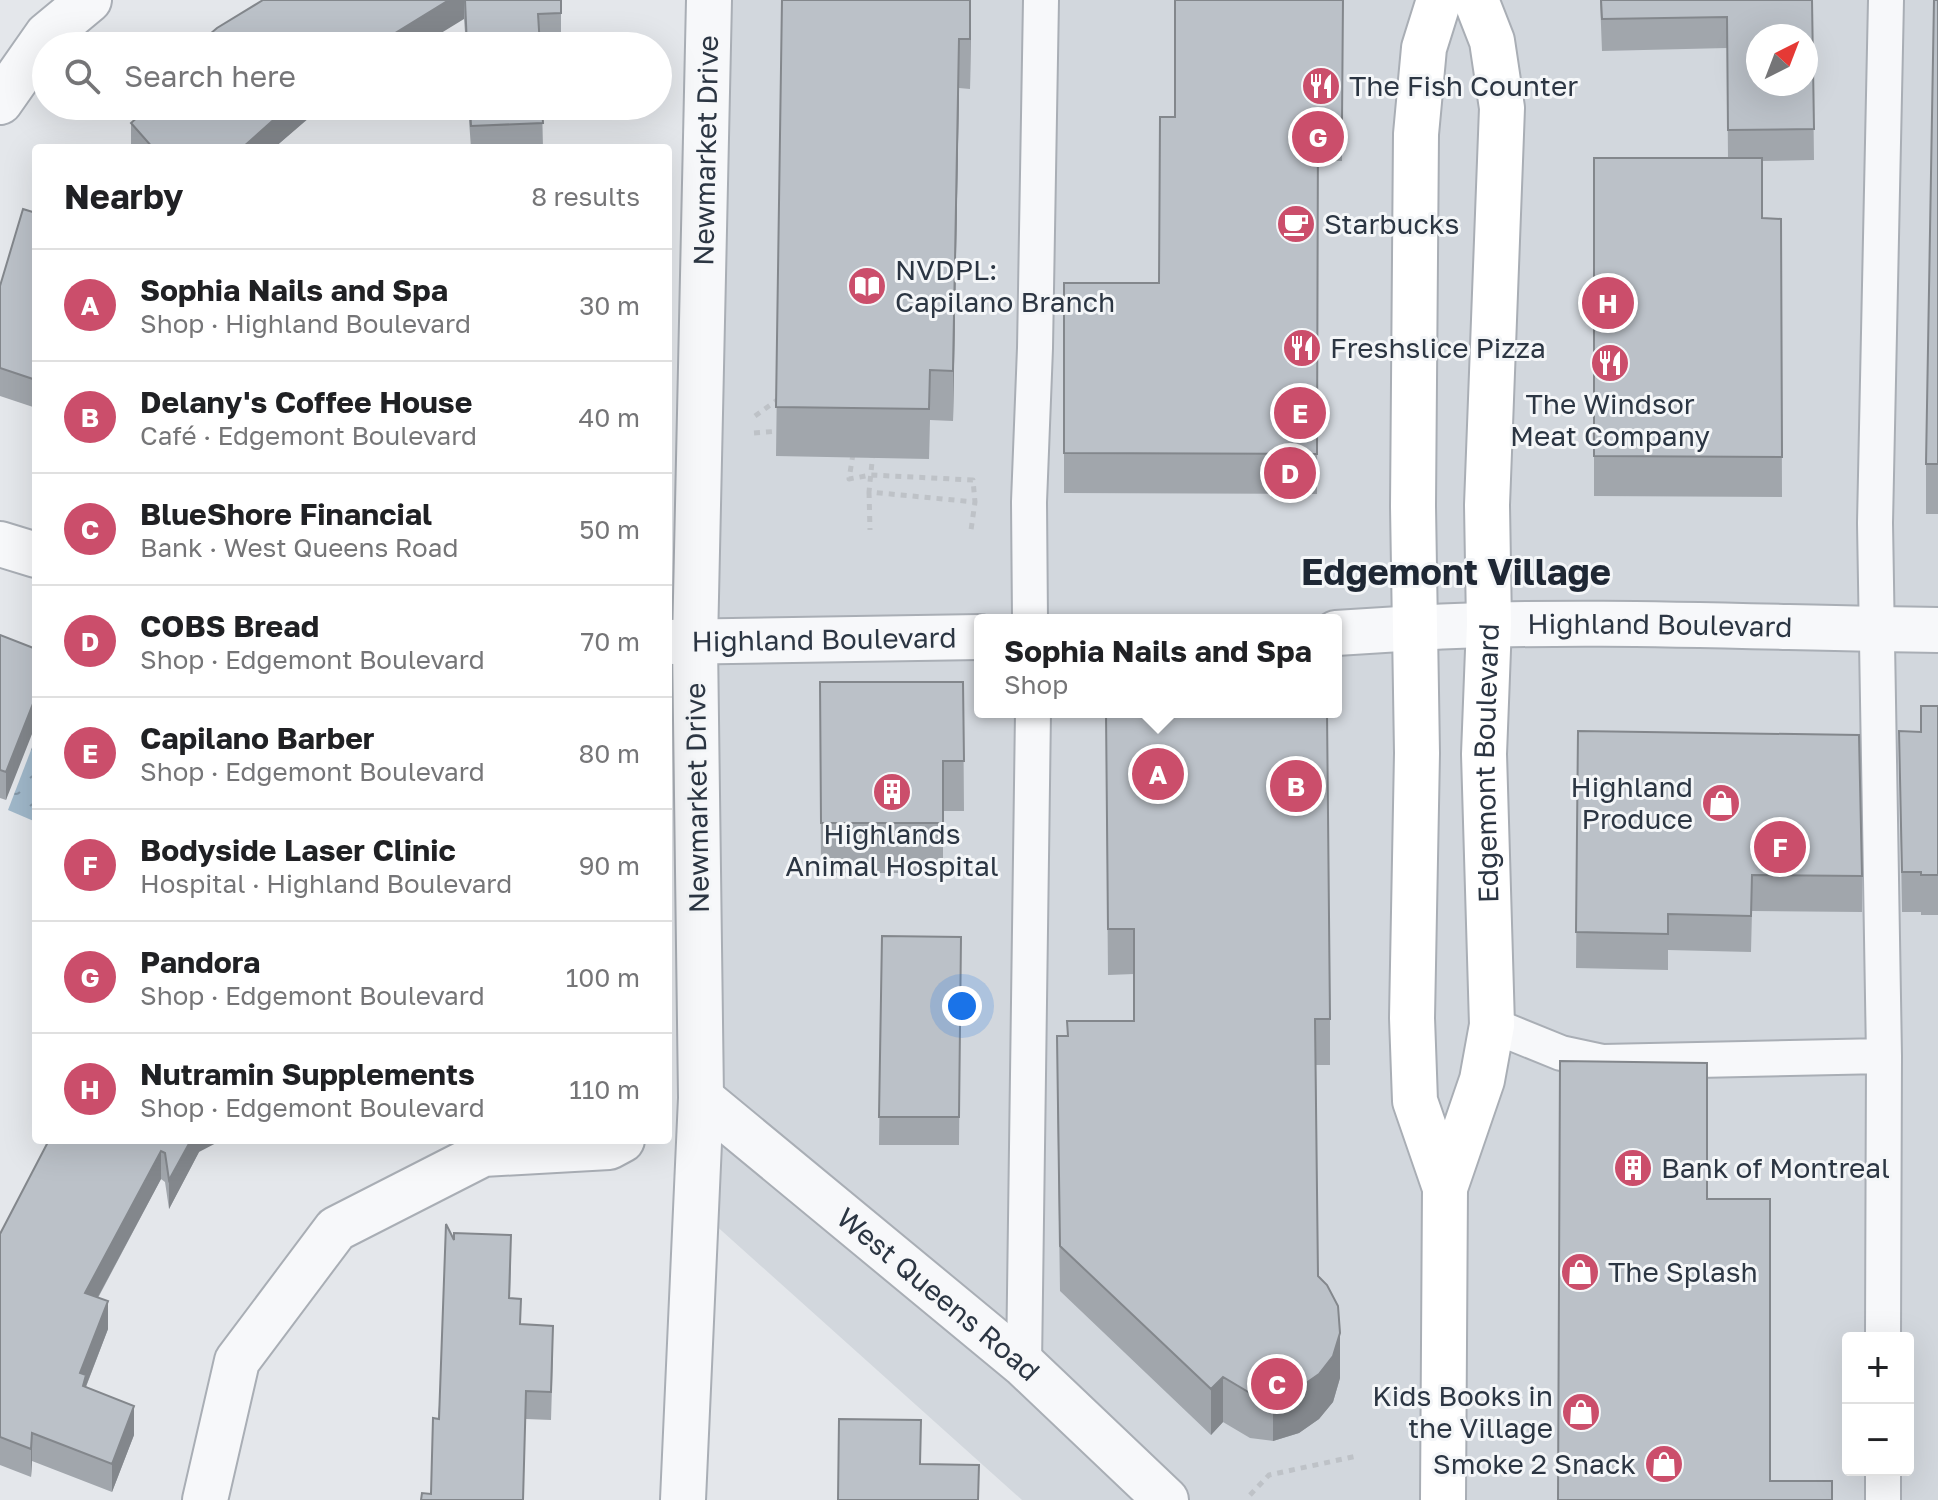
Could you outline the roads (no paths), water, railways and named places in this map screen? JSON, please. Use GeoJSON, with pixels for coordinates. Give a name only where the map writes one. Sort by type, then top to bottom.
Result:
{"type":"FeatureCollection","features":[{"type":"Feature","properties":{"kind":"main road","name":"Edgemont Boulevard"},"geometry":{"type":"LineString","coordinates":[[1439,0],[1424,48],[1416,134],[1413,506],[1417,753],[1412,1018],[1415,1101],[1445,1188]]}},
{"type":"Feature","properties":{"kind":"main road","name":"Edgemont Boulevard"},"geometry":{"type":"LineString","coordinates":[[1443,1500],[1445,1188],[1482,1080],[1492,1025],[1484,754],[1489,624],[1487,505],[1502,108],[1492,41],[1476,0]]}},
{"type":"Feature","properties":{"kind":"street"},"geometry":{"type":"LineString","coordinates":[[51,32],[89,0]]}},
{"type":"Feature","properties":{"kind":"street","name":"Newmarket Drive"},"geometry":{"type":"LineString","coordinates":[[683,1500],[682,643],[709,0]]}},
{"type":"Feature","properties":{"kind":"street"},"geometry":{"type":"LineString","coordinates":[[0,102],[32,56]]}},
{"type":"Feature","properties":{"kind":"street"},"geometry":{"type":"LineString","coordinates":[[0,544],[32,554]]}},
{"type":"Feature","properties":{"kind":"street","name":"Highland Boulevard"},"geometry":{"type":"LineString","coordinates":[[1342,633],[1489,624],[1938,630]]}},
{"type":"Feature","properties":{"kind":"street","name":"Highland Boulevard"},"geometry":{"type":"LineString","coordinates":[[682,643],[974,637]]}},
{"type":"Feature","properties":{"kind":"street","name":"West Queens Road"},"geometry":{"type":"LineString","coordinates":[[684,1107],[1024,1365],[1166,1500]]}},
{"type":"Feature","properties":{"kind":"street"},"geometry":{"type":"LineString","coordinates":[[205,1500],[237,1361],[336,1229],[483,1154],[609,1147],[615,1144]]}},
{"type":"Feature","properties":{"kind":"lane"},"geometry":{"type":"LineString","coordinates":[[1030,614],[1029,502],[1036,332],[1041,0]]}},
{"type":"Feature","properties":{"kind":"lane"},"geometry":{"type":"LineString","coordinates":[[1883,1332],[1884,1056],[1875,507],[1886,0]]}},
{"type":"Feature","properties":{"kind":"lane"},"geometry":{"type":"LineString","coordinates":[[1024,1365],[1033,718]]}},
{"type":"Feature","properties":{"kind":"lane"},"geometry":{"type":"LineString","coordinates":[[1492,1025],[1561,1053],[1603,1062],[1884,1056]]}},
{"type":"Feature","properties":{"kind":"lane"},"geometry":{"type":"LineString","coordinates":[[1883,1476],[1883,1500]]}},
{"type":"Feature","properties":{"kind":"water"},"geometry":{"type":"Polygon","coordinates":[[[32,747],[32,820],[8,810],[32,747]]]}},
{"type":"Feature","properties":{"kind":"place","name":"The Fish Counter"},"geometry":{"type":"Point","coordinates":[1321,86]}},
{"type":"Feature","properties":{"kind":"place","name":"Pandora"},"geometry":{"type":"Point","coordinates":[1318,137]}},
{"type":"Feature","properties":{"kind":"place","name":"Starbucks"},"geometry":{"type":"Point","coordinates":[1296,224]}},
{"type":"Feature","properties":{"kind":"place","name":"NVDPL: Capilano Branch"},"geometry":{"type":"Point","coordinates":[867,286]}},
{"type":"Feature","properties":{"kind":"place","name":"Nutramin Supplements"},"geometry":{"type":"Point","coordinates":[1608,303]}},
{"type":"Feature","properties":{"kind":"place","name":"Freshslice Pizza"},"geometry":{"type":"Point","coordinates":[1302,348]}},
{"type":"Feature","properties":{"kind":"place","name":"The Windsor Meat Company"},"geometry":{"type":"Point","coordinates":[1610,363]}},
{"type":"Feature","properties":{"kind":"place","name":"Capilano Barber"},"geometry":{"type":"Point","coordinates":[1300,413]}},
{"type":"Feature","properties":{"kind":"place","name":"COBS Bread"},"geometry":{"type":"Point","coordinates":[1290,473]}},
{"type":"Feature","properties":{"kind":"place","name":"Sophia Nails and Spa"},"geometry":{"type":"Point","coordinates":[1158,774]}},
{"type":"Feature","properties":{"kind":"place","name":"Delany's Coffee House"},"geometry":{"type":"Point","coordinates":[1296,786]}},
{"type":"Feature","properties":{"kind":"place","name":"Highlands Animal Hospital"},"geometry":{"type":"Point","coordinates":[892,792]}},
{"type":"Feature","properties":{"kind":"place","name":"Highland Produce"},"geometry":{"type":"Point","coordinates":[1721,803]}},
{"type":"Feature","properties":{"kind":"place","name":"Bodyside Laser Clinic"},"geometry":{"type":"Point","coordinates":[1780,847]}},
{"type":"Feature","properties":{"kind":"place","name":"Bank of Montreal"},"geometry":{"type":"Point","coordinates":[1633,1168]}},
{"type":"Feature","properties":{"kind":"place","name":"The Splash"},"geometry":{"type":"Point","coordinates":[1580,1272]}},
{"type":"Feature","properties":{"kind":"place","name":"BlueShore Financial"},"geometry":{"type":"Point","coordinates":[1277,1384]}},
{"type":"Feature","properties":{"kind":"place","name":"Kids Books in the Village"},"geometry":{"type":"Point","coordinates":[1581,1412]}},
{"type":"Feature","properties":{"kind":"place","name":"Smoke 2 Snack"},"geometry":{"type":"Point","coordinates":[1664,1464]}},
{"type":"Feature","properties":{"kind":"district","name":"Edgemont Village"},"geometry":{"type":"Point","coordinates":[1456,572]}}]}
